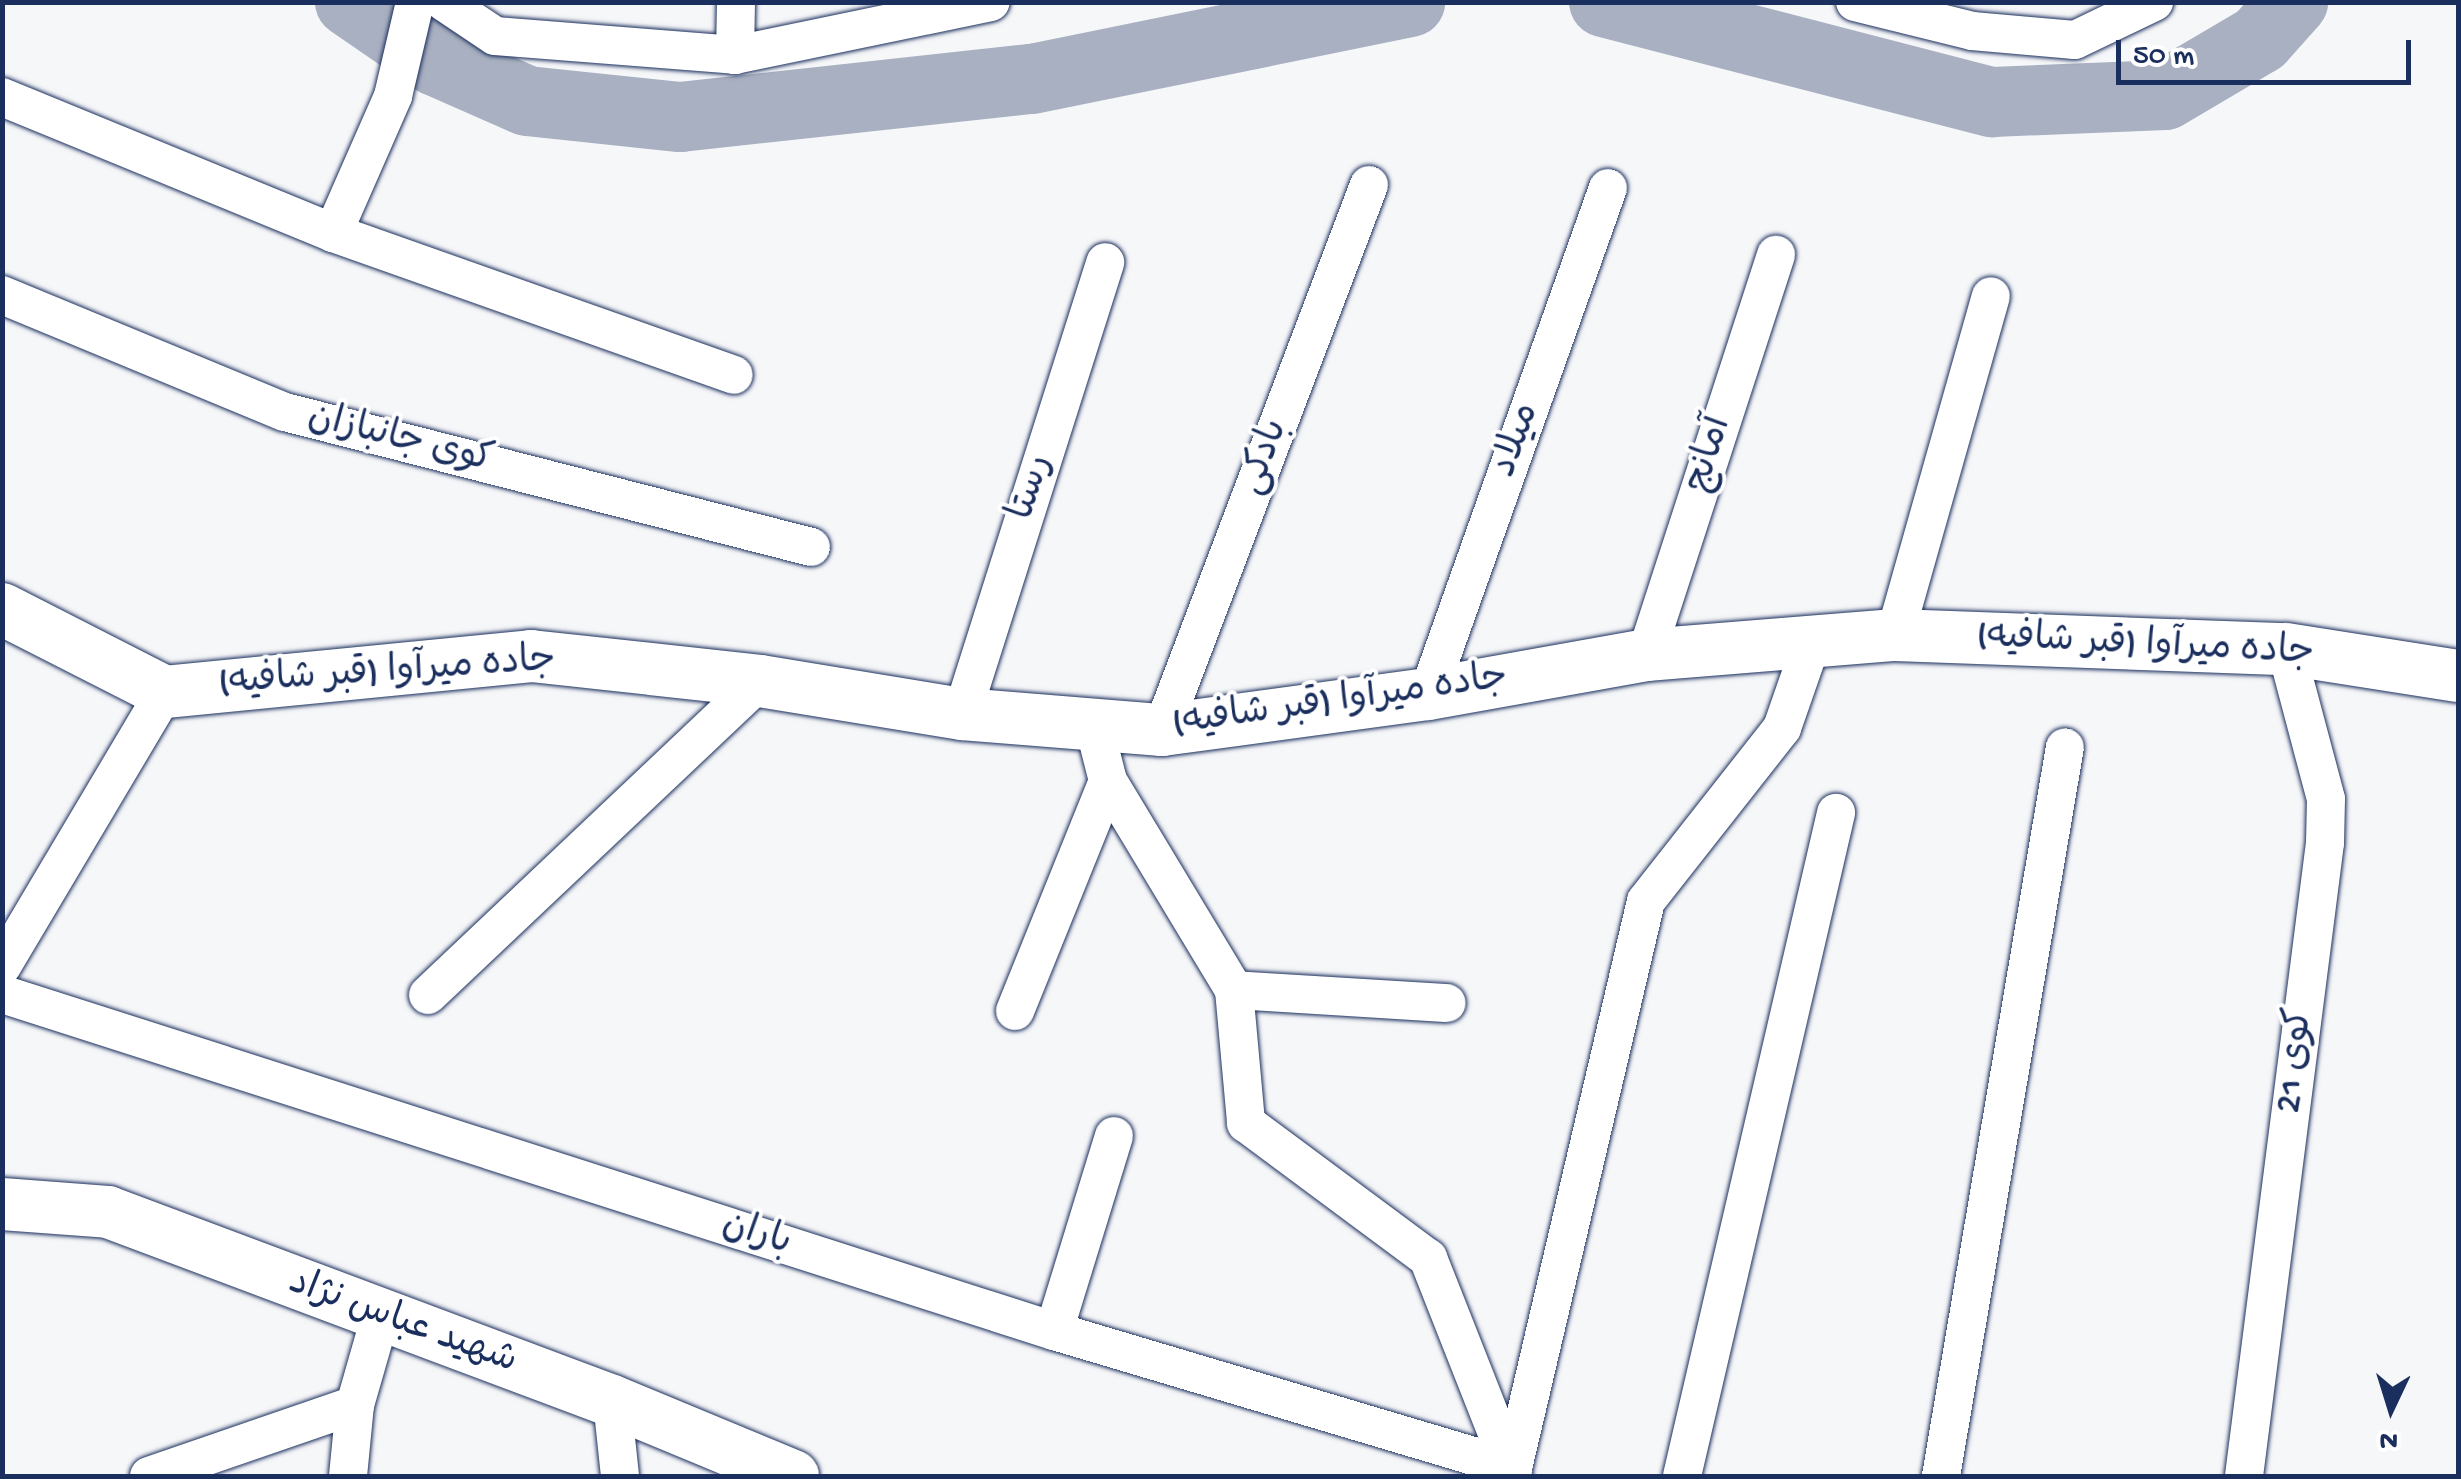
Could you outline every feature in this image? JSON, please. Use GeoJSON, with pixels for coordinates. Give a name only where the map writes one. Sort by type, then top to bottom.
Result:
{"type":"FeatureCollection","features":[{"type":"Feature","properties":{"kind":"street"},"geometry":{"type":"LineString","coordinates":[[334,234],[393,96],[416,2]]}},
{"type":"Feature","properties":{"kind":"street"},"geometry":{"type":"LineString","coordinates":[[444,2],[495,36],[736,54],[991,2]]}},
{"type":"Feature","properties":{"kind":"street"},"geometry":{"type":"LineString","coordinates":[[736,2],[736,54]]}},
{"type":"Feature","properties":{"kind":"street"},"geometry":{"type":"LineString","coordinates":[[1855,2],[1972,31],[2075,40],[2154,2]]}},
{"type":"Feature","properties":{"kind":"street"},"geometry":{"type":"LineString","coordinates":[[2,98],[334,234],[734,375]]}},
{"type":"Feature","properties":{"kind":"street","name":"بادکی"},"geometry":{"type":"LineString","coordinates":[[1162,730],[1369,185]]}},
{"type":"Feature","properties":{"kind":"street","name":"میلاد"},"geometry":{"type":"LineString","coordinates":[[1428,694],[1608,188]]}},
{"type":"Feature","properties":{"kind":"street","name":"آمانج"},"geometry":{"type":"LineString","coordinates":[[1646,656],[1776,254]]}},
{"type":"Feature","properties":{"kind":"street","name":"رستا"},"geometry":{"type":"LineString","coordinates":[[962,714],[1104,262]]}},
{"type":"Feature","properties":{"kind":"street","name":"کوی جانبازان"},"geometry":{"type":"LineString","coordinates":[[2,295],[285,412],[811,547]]}},
{"type":"Feature","properties":{"kind":"street"},"geometry":{"type":"LineString","coordinates":[[1895,635],[1991,296]]}},
{"type":"Feature","properties":{"kind":"street","name":"جاده میرآوا (قبر شافیه)"},"geometry":{"type":"LineString","coordinates":[[2,609],[165,692],[531,656],[760,681],[962,714],[1162,730],[1428,694],[1646,656],[1895,635],[2286,650],[2458,676]]}},
{"type":"Feature","properties":{"kind":"street"},"geometry":{"type":"LineString","coordinates":[[1513,1472],[1646,901],[1782,728],[1812,642]]}},
{"type":"Feature","properties":{"kind":"street","name":"کوی 21"},"geometry":{"type":"LineString","coordinates":[[2244,1476],[2325,843],[2326,799],[2286,650]]}},
{"type":"Feature","properties":{"kind":"street"},"geometry":{"type":"LineString","coordinates":[[428,995],[760,681]]}},
{"type":"Feature","properties":{"kind":"street"},"geometry":{"type":"LineString","coordinates":[[2,966],[165,692]]}},
{"type":"Feature","properties":{"kind":"street"},"geometry":{"type":"LineString","coordinates":[[1094,722],[1108,781],[1234,990],[1246,1123],[1428,1258],[1513,1472]]}},
{"type":"Feature","properties":{"kind":"street"},"geometry":{"type":"LineString","coordinates":[[1941,1476],[2065,747]]}},
{"type":"Feature","properties":{"kind":"street"},"geometry":{"type":"LineString","coordinates":[[1016,1012],[1108,781]]}},
{"type":"Feature","properties":{"kind":"street"},"geometry":{"type":"LineString","coordinates":[[1682,1476],[1836,813]]}},
{"type":"Feature","properties":{"kind":"street"},"geometry":{"type":"LineString","coordinates":[[1234,990],[1447,1003]]}},
{"type":"Feature","properties":{"kind":"street","name":"باران"},"geometry":{"type":"LineString","coordinates":[[2,994],[1054,1331],[1513,1472]]}},
{"type":"Feature","properties":{"kind":"street"},"geometry":{"type":"LineString","coordinates":[[1054,1331],[1114,1136]]}},
{"type":"Feature","properties":{"kind":"street","name":"شهید عباس نژاد"},"geometry":{"type":"LineString","coordinates":[[2,1204],[108,1212],[380,1318],[612,1401],[793,1476]]}},
{"type":"Feature","properties":{"kind":"street"},"geometry":{"type":"LineString","coordinates":[[348,1476],[356,1405],[380,1318]]}},
{"type":"Feature","properties":{"kind":"street"},"geometry":{"type":"LineString","coordinates":[[612,1401],[620,1476]]}},
{"type":"Feature","properties":{"kind":"street"},"geometry":{"type":"LineString","coordinates":[[149,1476],[356,1405]]}},
{"type":"Feature","properties":{"kind":"waterway"},"geometry":{"type":"LineString","coordinates":[[350,2],[436,61],[527,101],[680,117],[1032,79],[1410,2]]}},
{"type":"Feature","properties":{"kind":"waterway"},"geometry":{"type":"LineString","coordinates":[[1604,2],[1992,102],[2165,95],[2260,39],[2293,2]]}}]}
